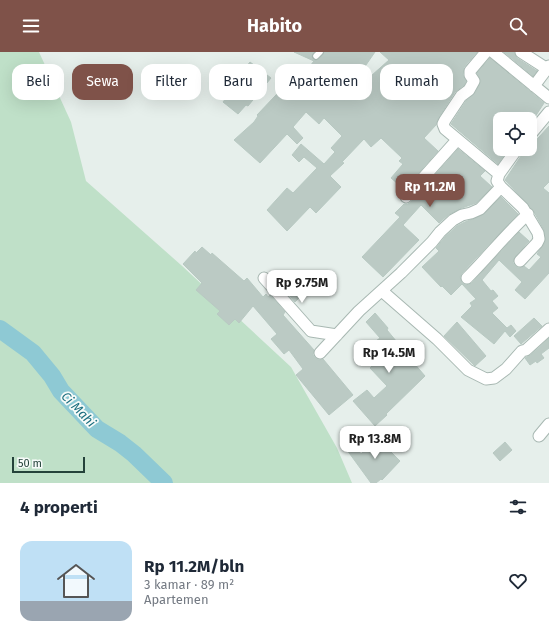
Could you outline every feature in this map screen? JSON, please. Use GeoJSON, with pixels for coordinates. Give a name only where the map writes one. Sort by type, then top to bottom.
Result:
{"type":"FeatureCollection","features":[{"type":"Feature","properties":{"kind":"street"},"geometry":{"type":"LineString","coordinates":[[486,52],[470,71],[470,75],[474,81],[471,87],[461,96],[443,124],[445,129],[457,140],[499,174]]}},
{"type":"Feature","properties":{"kind":"street"},"geometry":{"type":"LineString","coordinates":[[521,52],[548,68],[534,86]]}},
{"type":"Feature","properties":{"kind":"street"},"geometry":{"type":"LineString","coordinates":[[497,53],[549,98]]}},
{"type":"Feature","properties":{"kind":"street"},"geometry":{"type":"LineString","coordinates":[[537,127],[549,112]]}},
{"type":"Feature","properties":{"kind":"street"},"geometry":{"type":"LineString","coordinates":[[406,197],[457,140]]}},
{"type":"Feature","properties":{"kind":"street"},"geometry":{"type":"LineString","coordinates":[[512,156],[499,174],[497,181],[528,214],[538,233],[539,239],[520,261]]}},
{"type":"Feature","properties":{"kind":"street"},"geometry":{"type":"LineString","coordinates":[[320,352],[453,220],[462,215],[480,209],[501,187]]}},
{"type":"Feature","properties":{"kind":"street"},"geometry":{"type":"LineString","coordinates":[[467,278],[487,258],[515,225],[528,214]]}},
{"type":"Feature","properties":{"kind":"street"},"geometry":{"type":"LineString","coordinates":[[264,278],[311,331],[337,335]]}},
{"type":"Feature","properties":{"kind":"street"},"geometry":{"type":"LineString","coordinates":[[382,291],[437,339],[468,370],[486,379],[494,378],[506,369],[522,351],[526,350],[549,329]]}},
{"type":"Feature","properties":{"kind":"street"},"geometry":{"type":"LineString","coordinates":[[539,436],[549,424]]}},
{"type":"Feature","properties":{"kind":"green space"},"geometry":{"type":"Polygon","coordinates":[[[0,52],[39,52],[44,64],[12,64],[12,100],[61,100],[71,122],[86,181],[181,265],[291,367],[337,448],[352,483],[0,483],[0,52]]]}},
{"type":"Feature","properties":{"kind":"building"},"geometry":{"type":"Polygon","coordinates":[[[294,52],[314,52],[312,57],[315,60],[319,59],[324,52],[375,52],[367,64],[312,64],[314,61],[294,52]]]}},
{"type":"Feature","properties":{"kind":"building"},"geometry":{"type":"Polygon","coordinates":[[[380,52],[477,52],[464,67],[463,75],[466,81],[464,85],[453,95],[453,64],[384,64],[389,60],[380,52]]]}},
{"type":"Feature","properties":{"kind":"building"},"geometry":{"type":"Polygon","coordinates":[[[504,52],[514,52],[517,58],[537,71],[533,76],[504,52]]]}},
{"type":"Feature","properties":{"kind":"building"},"geometry":{"type":"Polygon","coordinates":[[[490,58],[544,103],[537,114],[537,112],[493,112],[493,156],[503,156],[498,164],[451,124],[466,101],[475,93],[481,81],[477,73],[490,58]]]}},
{"type":"Feature","properties":{"kind":"building"},"geometry":{"type":"Polygon","coordinates":[[[380,68],[380,100],[450,100],[439,117],[436,125],[424,138],[438,151],[404,189],[391,178],[403,164],[399,161],[402,158],[381,138],[371,147],[364,139],[342,162],[344,163],[330,176],[341,187],[316,213],[310,207],[287,231],[267,210],[287,188],[293,193],[317,168],[304,157],[299,162],[292,155],[301,144],[324,164],[335,152],[331,148],[342,136],[324,118],[319,124],[306,112],[293,127],[303,138],[297,144],[287,134],[260,163],[234,140],[254,122],[258,116],[257,115],[275,96],[275,100],[372,100],[372,75],[380,68]]]}},
{"type":"Feature","properties":{"kind":"building"},"geometry":{"type":"Polygon","coordinates":[[[267,75],[271,78],[267,83],[267,75]]]}},
{"type":"Feature","properties":{"kind":"building"},"geometry":{"type":"Polygon","coordinates":[[[225,100],[253,100],[238,114],[223,102],[225,100]]]}},
{"type":"Feature","properties":{"kind":"building"},"geometry":{"type":"Polygon","coordinates":[[[549,126],[549,182],[543,188],[549,193],[549,273],[525,299],[515,290],[522,282],[499,260],[482,280],[491,291],[493,290],[498,296],[492,301],[498,308],[492,313],[507,328],[511,325],[516,331],[510,337],[505,331],[494,344],[461,317],[472,306],[470,303],[476,299],[462,284],[451,295],[422,267],[439,251],[436,248],[457,226],[483,215],[501,197],[518,214],[462,273],[460,277],[462,283],[466,285],[472,283],[519,232],[529,241],[515,257],[513,263],[515,266],[519,268],[524,266],[529,270],[541,257],[537,254],[545,242],[544,230],[533,210],[505,180],[521,156],[537,156],[537,139],[549,126]]]}},
{"type":"Feature","properties":{"kind":"building"},"geometry":{"type":"Polygon","coordinates":[[[458,149],[485,171],[480,176],[492,187],[476,203],[459,209],[448,215],[439,223],[421,205],[403,225],[419,240],[383,277],[362,257],[400,217],[395,213],[404,204],[411,202],[458,149]]]}},
{"type":"Feature","properties":{"kind":"building"},"geometry":{"type":"Polygon","coordinates":[[[202,247],[211,255],[212,253],[244,281],[247,278],[263,297],[266,294],[268,297],[270,295],[285,312],[283,315],[314,350],[313,355],[315,358],[319,360],[323,359],[353,395],[329,415],[296,375],[303,369],[289,350],[284,354],[271,339],[277,334],[253,306],[239,323],[235,319],[229,325],[217,314],[220,311],[196,290],[202,283],[183,264],[195,251],[196,253],[202,247]]]}},
{"type":"Feature","properties":{"kind":"building"},"geometry":{"type":"Polygon","coordinates":[[[290,275],[306,291],[295,302],[280,285],[290,275]]]}},
{"type":"Feature","properties":{"kind":"building"},"geometry":{"type":"Polygon","coordinates":[[[375,313],[406,353],[407,352],[415,359],[413,362],[425,376],[375,426],[353,401],[367,390],[374,398],[387,386],[370,368],[378,360],[372,354],[381,346],[376,341],[380,338],[366,322],[375,313]]]}},
{"type":"Feature","properties":{"kind":"building"},"geometry":{"type":"Polygon","coordinates":[[[534,318],[542,326],[521,344],[514,336],[534,318]]]}},
{"type":"Feature","properties":{"kind":"building"},"geometry":{"type":"Polygon","coordinates":[[[457,322],[486,356],[475,366],[444,336],[457,322]]]}},
{"type":"Feature","properties":{"kind":"building"},"geometry":{"type":"Polygon","coordinates":[[[549,338],[549,348],[541,354],[544,358],[537,363],[536,361],[530,365],[525,358],[531,355],[549,338]]]}},
{"type":"Feature","properties":{"kind":"building"},"geometry":{"type":"Polygon","coordinates":[[[380,436],[390,447],[388,449],[400,461],[382,480],[381,479],[376,483],[371,483],[347,450],[354,445],[361,454],[380,436]]]}},
{"type":"Feature","properties":{"kind":"building"},"geometry":{"type":"Polygon","coordinates":[[[505,442],[512,450],[500,461],[493,453],[505,442]]]}},
{"type":"Feature","properties":{"kind":"waterway","name":"Ci Mahi"},"geometry":{"type":"LineString","coordinates":[[0,329],[33,353],[52,376],[61,391],[97,429],[120,443],[134,454],[164,483]]}}]}
